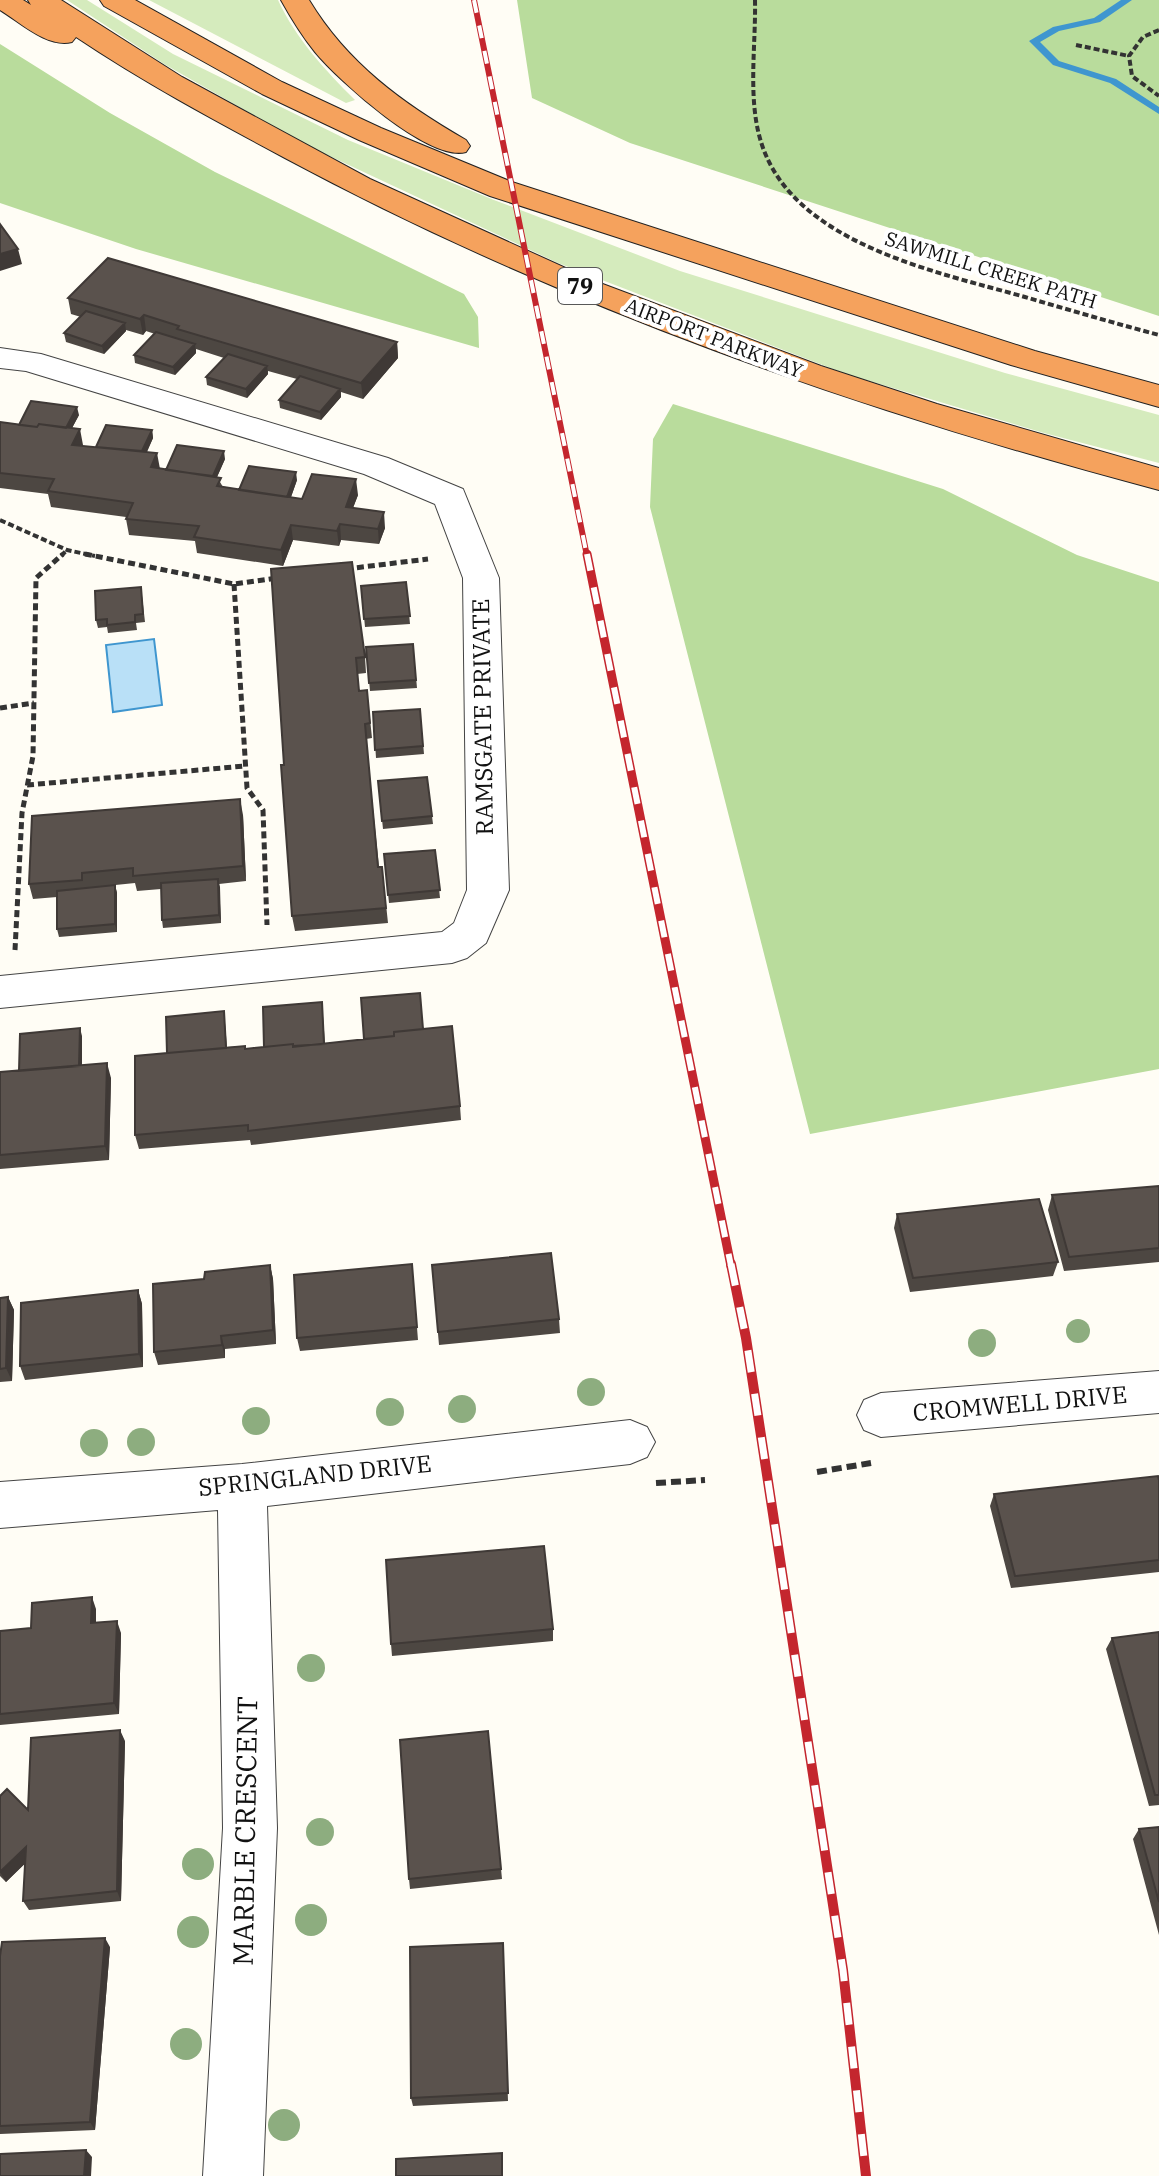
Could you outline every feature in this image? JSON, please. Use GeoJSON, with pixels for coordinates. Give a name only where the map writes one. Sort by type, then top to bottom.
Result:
{"type":"FeatureCollection","features":[{"type":"Feature","properties":{"kind":"highway"},"geometry":{"type":"LineString","coordinates":[[3,0],[154,89],[314,163]]}},
{"type":"Feature","properties":{"kind":"highway","name":"AIRPORT PARKWAY"},"geometry":{"type":"LineString","coordinates":[[42,0],[190,94],[314,163],[482,244],[746,352],[927,414],[1159,479]]}},
{"type":"Feature","properties":{"kind":"highway"},"geometry":{"type":"LineString","coordinates":[[114,0],[226,64],[370,134],[501,189],[1023,358],[1159,396]]}},
{"type":"Feature","properties":{"kind":"highway"},"geometry":{"type":"LineString","coordinates":[[295,0],[309,25],[338,61],[398,111],[475,157],[627,228]]}},
{"type":"Feature","properties":{"kind":"street","name":"RAMSGATE PRIVATE"},"geometry":{"type":"LineString","coordinates":[[0,358],[29,361],[388,471],[450,497],[481,578],[488,890],[471,932],[452,947],[7,992]]}},
{"type":"Feature","properties":{"kind":"street","name":"CROMWELL DRIVE"},"geometry":{"type":"LineString","coordinates":[[881,1415],[1159,1392]]}},
{"type":"Feature","properties":{"kind":"street","name":"SPRINGLAND DRIVE"},"geometry":{"type":"LineString","coordinates":[[0,1505],[242,1486],[630,1442]]}},
{"type":"Feature","properties":{"kind":"street","name":"MARBLE CRESCENT"},"geometry":{"type":"LineString","coordinates":[[233,2176],[250,1828],[242,1486]]}},
{"type":"Feature","properties":{"kind":"path","name":"SAWMILL CREEK PATH"},"geometry":{"type":"LineString","coordinates":[[755,0],[761,144],[772,170],[804,207],[852,238],[888,254],[974,283],[1159,335]]}},
{"type":"Feature","properties":{"kind":"path"},"geometry":{"type":"LineString","coordinates":[[1159,30],[1143,37],[1129,56],[1132,76],[1159,96]]}},
{"type":"Feature","properties":{"kind":"path"},"geometry":{"type":"LineString","coordinates":[[1076,45],[1129,56]]}},
{"type":"Feature","properties":{"kind":"path"},"geometry":{"type":"LineString","coordinates":[[0,520],[67,550],[234,584],[281,578]]}},
{"type":"Feature","properties":{"kind":"path"},"geometry":{"type":"LineString","coordinates":[[7,992],[22,813],[33,756],[36,578],[67,550]]}},
{"type":"Feature","properties":{"kind":"path"},"geometry":{"type":"LineString","coordinates":[[345,569],[471,553]]}},
{"type":"Feature","properties":{"kind":"path"},"geometry":{"type":"LineString","coordinates":[[234,584],[247,788],[263,810],[268,965]]}},
{"type":"Feature","properties":{"kind":"path"},"geometry":{"type":"LineString","coordinates":[[0,708],[34,703]]}},
{"type":"Feature","properties":{"kind":"path"},"geometry":{"type":"LineString","coordinates":[[27,785],[245,766]]}},
{"type":"Feature","properties":{"kind":"green space"},"geometry":{"type":"Polygon","coordinates":[[[67,0],[87,0],[173,54],[348,140],[680,271],[1005,373],[1159,415],[1159,463],[1044,433],[846,374],[558,263],[306,145],[164,64],[67,0]]]}},
{"type":"Feature","properties":{"kind":"green space"},"geometry":{"type":"Polygon","coordinates":[[[149,0],[278,0],[302,41],[355,100],[346,103],[149,0]]]}},
{"type":"Feature","properties":{"kind":"green space"},"geometry":{"type":"Polygon","coordinates":[[[517,0],[1159,0],[1159,316],[630,143],[532,98],[517,0]]]}},
{"type":"Feature","properties":{"kind":"green space"},"geometry":{"type":"Polygon","coordinates":[[[0,44],[110,113],[215,172],[464,294],[478,317],[479,348],[136,249],[0,203],[0,44]]]}},
{"type":"Feature","properties":{"kind":"green space"},"geometry":{"type":"Polygon","coordinates":[[[673,404],[943,489],[1077,555],[1159,582],[1159,1069],[810,1134],[650,507],[653,439],[673,404]]]}},
{"type":"Feature","properties":{"kind":"water"},"geometry":{"type":"Polygon","coordinates":[[[154,639],[162,705],[113,712],[106,645],[154,639]]]}},
{"type":"Feature","properties":{"kind":"building"},"geometry":{"type":"Polygon","coordinates":[[[0,224],[18,249],[0,254],[0,224]]]}},
{"type":"Feature","properties":{"kind":"building"},"geometry":{"type":"Polygon","coordinates":[[[108,258],[397,342],[361,383],[177,329],[179,326],[144,315],[140,319],[68,298],[108,258]]]}},
{"type":"Feature","properties":{"kind":"building"},"geometry":{"type":"Polygon","coordinates":[[[86,311],[125,323],[102,346],[64,333],[86,311]]]}},
{"type":"Feature","properties":{"kind":"building"},"geometry":{"type":"Polygon","coordinates":[[[156,332],[195,344],[173,367],[134,355],[156,332]]]}},
{"type":"Feature","properties":{"kind":"building"},"geometry":{"type":"Polygon","coordinates":[[[228,354],[267,366],[246,389],[206,377],[228,354]]]}},
{"type":"Feature","properties":{"kind":"building"},"geometry":{"type":"Polygon","coordinates":[[[300,376],[340,389],[320,412],[279,400],[300,376]]]}},
{"type":"Feature","properties":{"kind":"building"},"geometry":{"type":"Polygon","coordinates":[[[31,401],[77,407],[66,428],[19,425],[31,401]]]}},
{"type":"Feature","properties":{"kind":"building"},"geometry":{"type":"Polygon","coordinates":[[[0,422],[80,429],[72,445],[157,453],[151,467],[221,478],[217,486],[302,499],[312,474],[356,479],[346,507],[384,512],[378,529],[340,524],[337,531],[291,525],[281,550],[194,537],[199,526],[126,519],[133,503],[48,491],[54,479],[0,473],[0,422]]]}},
{"type":"Feature","properties":{"kind":"building"},"geometry":{"type":"Polygon","coordinates":[[[106,425],[152,430],[142,451],[96,447],[106,425]]]}},
{"type":"Feature","properties":{"kind":"building"},"geometry":{"type":"Polygon","coordinates":[[[177,445],[224,451],[213,476],[166,470],[177,445]]]}},
{"type":"Feature","properties":{"kind":"building"},"geometry":{"type":"Polygon","coordinates":[[[249,466],[296,472],[287,497],[239,490],[249,466]]]}},
{"type":"Feature","properties":{"kind":"building"},"geometry":{"type":"Polygon","coordinates":[[[352,562],[365,657],[356,658],[359,691],[367,690],[370,723],[365,724],[378,867],[382,867],[386,908],[292,916],[271,569],[352,562]]]}},
{"type":"Feature","properties":{"kind":"building"},"geometry":{"type":"Polygon","coordinates":[[[406,582],[410,616],[364,619],[361,586],[406,582]]]}},
{"type":"Feature","properties":{"kind":"building"},"geometry":{"type":"Polygon","coordinates":[[[141,587],[143,614],[135,615],[135,622],[107,625],[107,619],[96,620],[95,591],[141,587]]]}},
{"type":"Feature","properties":{"kind":"building"},"geometry":{"type":"Polygon","coordinates":[[[413,644],[416,680],[369,683],[366,647],[413,644]]]}},
{"type":"Feature","properties":{"kind":"building"},"geometry":{"type":"Polygon","coordinates":[[[420,709],[423,746],[375,750],[373,712],[420,709]]]}},
{"type":"Feature","properties":{"kind":"building"},"geometry":{"type":"Polygon","coordinates":[[[427,777],[432,816],[382,821],[378,781],[427,777]]]}},
{"type":"Feature","properties":{"kind":"building"},"geometry":{"type":"Polygon","coordinates":[[[240,799],[243,866],[133,876],[133,868],[82,873],[82,880],[29,884],[32,816],[240,799]]]}},
{"type":"Feature","properties":{"kind":"building"},"geometry":{"type":"Polygon","coordinates":[[[435,850],[440,890],[388,895],[384,854],[435,850]]]}},
{"type":"Feature","properties":{"kind":"building"},"geometry":{"type":"Polygon","coordinates":[[[218,879],[219,915],[162,920],[161,883],[218,879]]]}},
{"type":"Feature","properties":{"kind":"building"},"geometry":{"type":"Polygon","coordinates":[[[115,885],[115,924],[57,929],[57,891],[115,885]]]}},
{"type":"Feature","properties":{"kind":"building"},"geometry":{"type":"Polygon","coordinates":[[[420,993],[423,1029],[364,1039],[361,998],[420,993]]]}},
{"type":"Feature","properties":{"kind":"building"},"geometry":{"type":"Polygon","coordinates":[[[322,1002],[324,1044],[264,1047],[263,1007],[322,1002]]]}},
{"type":"Feature","properties":{"kind":"building"},"geometry":{"type":"Polygon","coordinates":[[[224,1011],[226,1048],[167,1053],[166,1017],[224,1011]]]}},
{"type":"Feature","properties":{"kind":"building"},"geometry":{"type":"Polygon","coordinates":[[[452,1026],[460,1106],[248,1131],[248,1125],[135,1135],[135,1056],[245,1046],[245,1049],[293,1044],[293,1047],[452,1026]]]}},
{"type":"Feature","properties":{"kind":"building"},"geometry":{"type":"Polygon","coordinates":[[[80,1028],[79,1066],[19,1071],[20,1034],[80,1028]]]}},
{"type":"Feature","properties":{"kind":"building"},"geometry":{"type":"Polygon","coordinates":[[[107,1063],[105,1146],[0,1155],[0,1072],[107,1063]]]}},
{"type":"Feature","properties":{"kind":"building"},"geometry":{"type":"Polygon","coordinates":[[[1159,1186],[1159,1248],[1069,1257],[1052,1195],[1159,1186]]]}},
{"type":"Feature","properties":{"kind":"building"},"geometry":{"type":"Polygon","coordinates":[[[1039,1199],[1058,1262],[913,1278],[897,1214],[1039,1199]]]}},
{"type":"Feature","properties":{"kind":"building"},"geometry":{"type":"Polygon","coordinates":[[[551,1253],[559,1319],[438,1332],[432,1265],[551,1253]]]}},
{"type":"Feature","properties":{"kind":"building"},"geometry":{"type":"Polygon","coordinates":[[[412,1264],[417,1327],[297,1338],[294,1275],[412,1264]]]}},
{"type":"Feature","properties":{"kind":"building"},"geometry":{"type":"Polygon","coordinates":[[[270,1265],[273,1330],[221,1336],[222,1345],[154,1352],[153,1284],[204,1279],[205,1272],[270,1265]]]}},
{"type":"Feature","properties":{"kind":"building"},"geometry":{"type":"Polygon","coordinates":[[[138,1290],[139,1354],[20,1366],[21,1303],[138,1290]]]}},
{"type":"Feature","properties":{"kind":"building"},"geometry":{"type":"Polygon","coordinates":[[[8,1297],[6,1368],[0,1369],[0,1298],[8,1297]]]}},
{"type":"Feature","properties":{"kind":"building"},"geometry":{"type":"Polygon","coordinates":[[[1158,1476],[1159,1560],[1015,1576],[994,1494],[1158,1476]]]}},
{"type":"Feature","properties":{"kind":"building"},"geometry":{"type":"Polygon","coordinates":[[[544,1546],[553,1629],[391,1644],[386,1560],[544,1546]]]}},
{"type":"Feature","properties":{"kind":"building"},"geometry":{"type":"Polygon","coordinates":[[[92,1597],[91,1623],[117,1621],[114,1703],[0,1714],[0,1631],[31,1628],[32,1603],[92,1597]]]}},
{"type":"Feature","properties":{"kind":"building"},"geometry":{"type":"Polygon","coordinates":[[[1159,1632],[1159,1795],[1155,1795],[1112,1638],[1159,1632]]]}},
{"type":"Feature","properties":{"kind":"building"},"geometry":{"type":"Polygon","coordinates":[[[120,1730],[117,1891],[23,1901],[26,1847],[0,1872],[0,1796],[7,1789],[28,1810],[31,1738],[120,1730]]]}},
{"type":"Feature","properties":{"kind":"building"},"geometry":{"type":"Polygon","coordinates":[[[488,1731],[501,1869],[409,1879],[400,1740],[488,1731]]]}},
{"type":"Feature","properties":{"kind":"building"},"geometry":{"type":"Polygon","coordinates":[[[1159,1827],[1159,1902],[1139,1829],[1159,1827]]]}},
{"type":"Feature","properties":{"kind":"building"},"geometry":{"type":"Polygon","coordinates":[[[105,1938],[90,2122],[0,2126],[2,1942],[105,1938]]]}},
{"type":"Feature","properties":{"kind":"building"},"geometry":{"type":"Polygon","coordinates":[[[503,1943],[508,2093],[411,2098],[410,1947],[503,1943]]]}},
{"type":"Feature","properties":{"kind":"building"},"geometry":{"type":"Polygon","coordinates":[[[86,2150],[84,2176],[0,2176],[0,2154],[86,2150]]]}},
{"type":"Feature","properties":{"kind":"building"},"geometry":{"type":"Polygon","coordinates":[[[502,2153],[502,2176],[396,2176],[396,2159],[502,2153]]]}},
{"type":"Feature","properties":{"kind":"waterway"},"geometry":{"type":"LineString","coordinates":[[1127,0],[1097,20],[1056,29],[1034,41],[1056,63],[1113,81],[1159,111]]}},
{"type":"Feature","properties":{"kind":"railway"},"geometry":{"type":"LineString","coordinates":[[474,0],[587,556]]}},
{"type":"Feature","properties":{"kind":"railway"},"geometry":{"type":"LineString","coordinates":[[587,554],[731,1266]]}},
{"type":"Feature","properties":{"kind":"railway"},"geometry":{"type":"LineString","coordinates":[[731,1264],[746,1338],[843,1970],[866,2176]]}}]}
